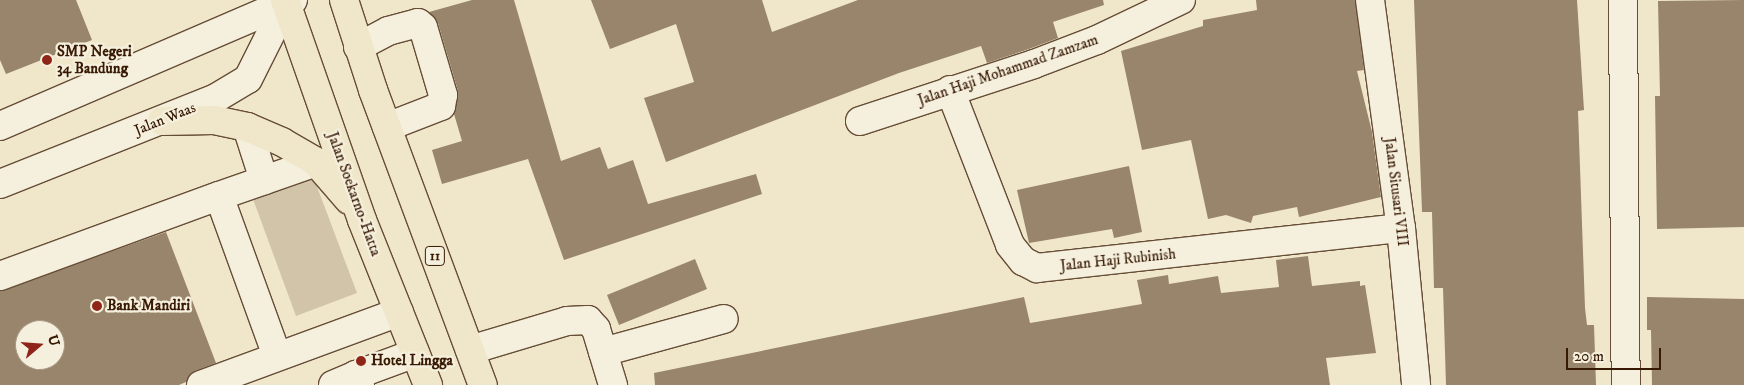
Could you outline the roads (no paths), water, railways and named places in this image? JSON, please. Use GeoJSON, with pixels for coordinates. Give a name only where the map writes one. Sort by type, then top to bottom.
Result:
{"type":"FeatureCollection","features":[{"type":"Feature","properties":{"kind":"highway","name":"11"},"geometry":{"type":"LineString","coordinates":[[344,0],[358,47],[483,385]]}},
{"type":"Feature","properties":{"kind":"highway","name":"Jalan Soekarno-Hatta"},"geometry":{"type":"LineString","coordinates":[[288,1],[362,220],[428,385]]}},
{"type":"Feature","properties":{"kind":"highway"},"geometry":{"type":"LineString","coordinates":[[162,121],[214,120],[246,127],[282,142],[316,162],[341,189],[362,220]]}},
{"type":"Feature","properties":{"kind":"street","name":"Jalan Haji Mohammad Zamzam"},"geometry":{"type":"LineString","coordinates":[[860,121],[1098,40],[1181,0]]}},
{"type":"Feature","properties":{"kind":"street","name":"Jalan Situsari VIII"},"geometry":{"type":"LineString","coordinates":[[1370,0],[1401,228],[1416,385]]}},
{"type":"Feature","properties":{"kind":"street"},"geometry":{"type":"LineString","coordinates":[[1622,0],[1626,385]]}},
{"type":"Feature","properties":{"kind":"street"},"geometry":{"type":"LineString","coordinates":[[0,126],[288,1]]}},
{"type":"Feature","properties":{"kind":"street","name":"Jalan Waas"},"geometry":{"type":"LineString","coordinates":[[0,184],[162,121],[216,98],[248,79],[288,1]]}},
{"type":"Feature","properties":{"kind":"street"},"geometry":{"type":"LineString","coordinates":[[358,47],[388,31],[418,24],[423,27],[443,96],[441,106],[387,126]]}},
{"type":"Feature","properties":{"kind":"street","name":"Jalan Haji Rubinish"},"geometry":{"type":"LineString","coordinates":[[950,90],[1010,245],[1023,261],[1037,268],[1401,228]]}},
{"type":"Feature","properties":{"kind":"street"},"geometry":{"type":"LineString","coordinates":[[246,127],[264,180]]}},
{"type":"Feature","properties":{"kind":"street"},"geometry":{"type":"LineString","coordinates":[[0,276],[316,162]]}},
{"type":"Feature","properties":{"kind":"street"},"geometry":{"type":"LineString","coordinates":[[219,196],[277,356]]}},
{"type":"Feature","properties":{"kind":"street"},"geometry":{"type":"LineString","coordinates":[[201,385],[398,312]]}},
{"type":"Feature","properties":{"kind":"street"},"geometry":{"type":"LineString","coordinates":[[470,350],[578,318],[588,320],[596,329],[613,385]]}},
{"type":"Feature","properties":{"kind":"street"},"geometry":{"type":"LineString","coordinates":[[603,352],[724,319]]}},
{"type":"Feature","properties":{"kind":"street"},"geometry":{"type":"LineString","coordinates":[[349,382],[415,353]]}},
{"type":"Feature","properties":{"kind":"place","name":"SMP Negeri 34 Bandung"},"geometry":{"type":"Point","coordinates":[47,60]}},
{"type":"Feature","properties":{"kind":"place","name":"Bank Mandiri"},"geometry":{"type":"Point","coordinates":[97,306]}},
{"type":"Feature","properties":{"kind":"place","name":"Hotel Lingga"},"geometry":{"type":"Point","coordinates":[361,361]}}]}
